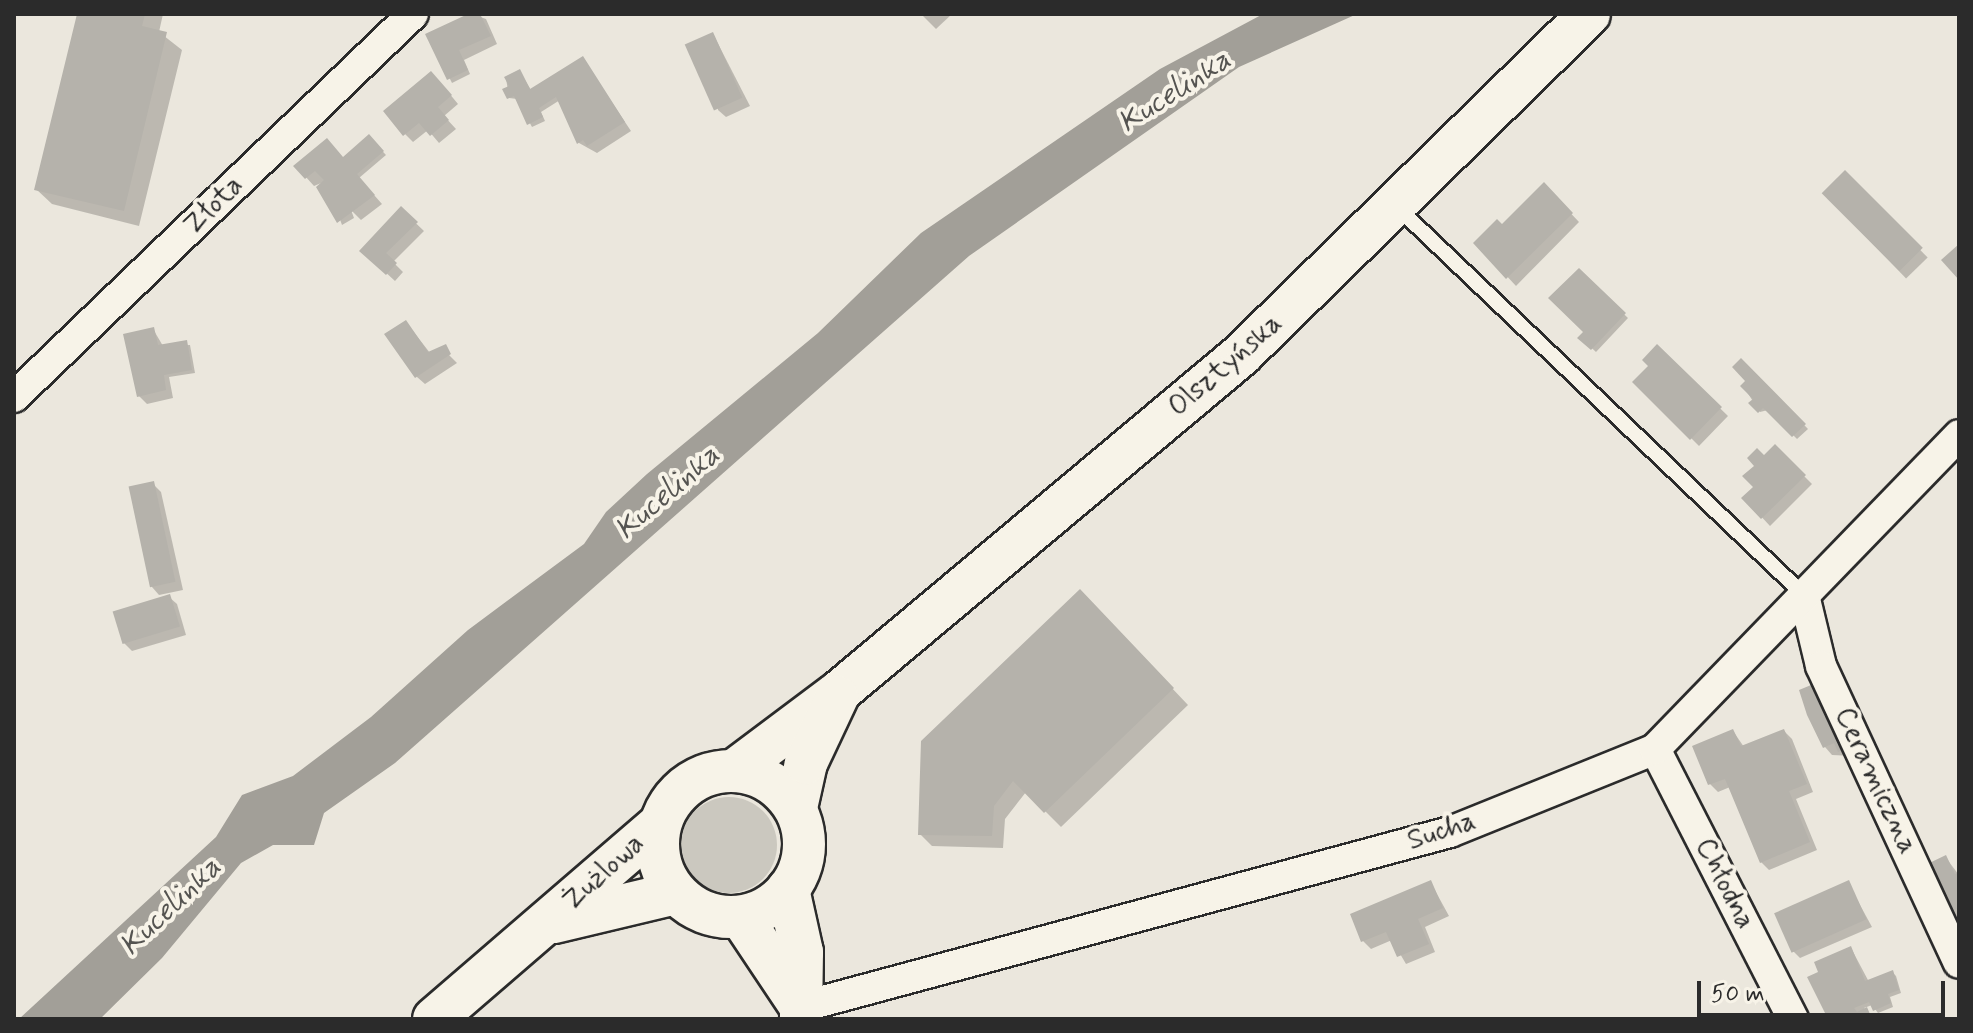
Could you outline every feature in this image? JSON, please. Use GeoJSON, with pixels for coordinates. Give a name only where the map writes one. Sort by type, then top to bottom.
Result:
{"type":"FeatureCollection","features":[{"type":"Feature","properties":{"kind":"street","name":"Złota"},"geometry":{"type":"LineString","coordinates":[[14,397],[413,14]]}},
{"type":"Feature","properties":{"kind":"street","name":"Olsztyńska"},"geometry":{"type":"LineString","coordinates":[[735,770],[839,692],[1241,355],[1589,14]]}},
{"type":"Feature","properties":{"kind":"street","name":"Sucha"},"geometry":{"type":"LineString","coordinates":[[801,1013],[1450,832],[1655,749],[1959,435]]}},
{"type":"Feature","properties":{"kind":"street","name":"Ceramiczna"},"geometry":{"type":"LineString","coordinates":[[1804,595],[1821,666],[1959,963]]}},
{"type":"Feature","properties":{"kind":"street","name":"Olsztyńska"},"geometry":{"type":"LineString","coordinates":[[796,808],[806,763],[839,692]]}},
{"type":"Feature","properties":{"kind":"street","name":"Chłodna"},"geometry":{"type":"LineString","coordinates":[[1655,749],[1793,1019]]}},
{"type":"Feature","properties":{"kind":"street"},"geometry":{"type":"LineString","coordinates":[[735,770],[759,776],[780,789],[796,808],[804,854],[788,889],[763,910],[741,917],[717,917],[676,893],[662,872],[660,824],[671,801],[688,784],[710,773],[735,770]]}},
{"type":"Feature","properties":{"kind":"street","name":"Żużlowa"},"geometry":{"type":"LineString","coordinates":[[434,1019],[549,923],[660,824]]}},
{"type":"Feature","properties":{"kind":"street"},"geometry":{"type":"LineString","coordinates":[[788,889],[802,952],[801,1013]]}},
{"type":"Feature","properties":{"kind":"street","name":"Żużlowa"},"geometry":{"type":"LineString","coordinates":[[549,923],[676,893]]}},
{"type":"Feature","properties":{"kind":"street"},"geometry":{"type":"LineString","coordinates":[[741,917],[801,1013]]}},
{"type":"Feature","properties":{"kind":"lane"},"geometry":{"type":"LineString","coordinates":[[1395,205],[1804,595]]}},
{"type":"Feature","properties":{"kind":"shaded area"},"geometry":{"type":"Polygon","coordinates":[[[720,797],[738,797],[756,805],[769,818],[777,836],[774,864],[756,885],[738,893],[720,893],[702,885],[689,872],[681,854],[681,836],[689,818],[702,805],[720,797]]]}},
{"type":"Feature","properties":{"kind":"water","name":"Kucelinka"},"geometry":{"type":"Polygon","coordinates":[[[1263,14],[1357,14],[1239,67],[969,256],[395,763],[324,813],[314,845],[273,845],[241,863],[162,958],[100,1019],[19,1019],[216,837],[242,795],[293,776],[371,717],[468,630],[584,544],[606,512],[647,474],[818,333],[921,233],[1160,69],[1263,14]]]}},
{"type":"Feature","properties":{"kind":"building"},"geometry":{"type":"Polygon","coordinates":[[[77,14],[145,14],[142,26],[167,32],[124,211],[34,190],[77,14]]]}},
{"type":"Feature","properties":{"kind":"building"},"geometry":{"type":"Polygon","coordinates":[[[468,14],[480,14],[491,36],[459,50],[468,70],[447,80],[425,34],[468,14]]]}},
{"type":"Feature","properties":{"kind":"building"},"geometry":{"type":"Polygon","coordinates":[[[713,32],[742,98],[714,110],[685,45],[713,32]]]}},
{"type":"Feature","properties":{"kind":"building"},"geometry":{"type":"Polygon","coordinates":[[[583,56],[625,122],[587,146],[583,140],[577,144],[556,97],[539,108],[543,117],[527,125],[514,96],[507,99],[502,89],[509,86],[504,77],[520,69],[530,89],[583,56]]]}},
{"type":"Feature","properties":{"kind":"building"},"geometry":{"type":"Polygon","coordinates":[[[431,71],[452,95],[438,107],[449,120],[430,136],[419,123],[403,136],[383,111],[431,71]]]}},
{"type":"Feature","properties":{"kind":"building"},"geometry":{"type":"Polygon","coordinates":[[[369,134],[384,151],[357,174],[375,195],[337,223],[316,187],[324,180],[315,171],[305,179],[293,166],[327,138],[343,157],[369,134]]]}},
{"type":"Feature","properties":{"kind":"building"},"geometry":{"type":"Polygon","coordinates":[[[1845,170],[1923,248],[1899,271],[1822,193],[1845,170]]]}},
{"type":"Feature","properties":{"kind":"building"},"geometry":{"type":"Polygon","coordinates":[[[1544,182],[1573,213],[1506,279],[1473,243],[1497,219],[1502,224],[1544,182]]]}},
{"type":"Feature","properties":{"kind":"building"},"geometry":{"type":"Polygon","coordinates":[[[401,206],[418,222],[386,253],[397,263],[386,275],[359,251],[401,206]]]}},
{"type":"Feature","properties":{"kind":"building"},"geometry":{"type":"Polygon","coordinates":[[[1959,244],[1959,280],[1941,260],[1959,244]]]}},
{"type":"Feature","properties":{"kind":"building"},"geometry":{"type":"Polygon","coordinates":[[[1579,268],[1626,313],[1591,350],[1577,338],[1583,332],[1548,298],[1579,268]]]}},
{"type":"Feature","properties":{"kind":"building"},"geometry":{"type":"Polygon","coordinates":[[[406,320],[428,352],[446,344],[451,354],[415,378],[384,334],[406,320]]]}},
{"type":"Feature","properties":{"kind":"building"},"geometry":{"type":"Polygon","coordinates":[[[154,327],[158,345],[187,340],[192,370],[164,375],[166,390],[137,397],[123,334],[154,327]]]}},
{"type":"Feature","properties":{"kind":"building"},"geometry":{"type":"Polygon","coordinates":[[[1657,344],[1722,407],[1690,440],[1632,382],[1648,366],[1642,360],[1657,344]]]}},
{"type":"Feature","properties":{"kind":"building"},"geometry":{"type":"Polygon","coordinates":[[[1741,358],[1806,424],[1792,437],[1763,408],[1758,413],[1748,403],[1753,399],[1740,386],[1745,381],[1732,367],[1741,358]]]}},
{"type":"Feature","properties":{"kind":"building"},"geometry":{"type":"Polygon","coordinates":[[[1775,444],[1806,475],[1761,519],[1741,498],[1753,487],[1742,476],[1754,466],[1747,458],[1757,448],[1764,455],[1775,444]]]}},
{"type":"Feature","properties":{"kind":"building"},"geometry":{"type":"Polygon","coordinates":[[[154,481],[175,582],[150,587],[129,486],[154,481]]]}},
{"type":"Feature","properties":{"kind":"building"},"geometry":{"type":"Polygon","coordinates":[[[1080,589],[1174,688],[1044,813],[1013,781],[994,806],[992,836],[918,835],[921,741],[1080,589]]]}},
{"type":"Feature","properties":{"kind":"building"},"geometry":{"type":"Polygon","coordinates":[[[170,594],[180,627],[123,644],[113,612],[170,594]]]}},
{"type":"Feature","properties":{"kind":"building"},"geometry":{"type":"Polygon","coordinates":[[[1816,683],[1847,748],[1838,752],[1834,743],[1823,748],[1799,690],[1816,683]]]}},
{"type":"Feature","properties":{"kind":"building"},"geometry":{"type":"Polygon","coordinates":[[[1733,729],[1741,746],[1784,729],[1807,784],[1789,791],[1810,842],[1760,863],[1725,779],[1708,785],[1692,746],[1733,729]]]}},
{"type":"Feature","properties":{"kind":"building"},"geometry":{"type":"Polygon","coordinates":[[[1946,855],[1955,874],[1959,873],[1959,908],[1942,917],[1919,868],[1946,855]]]}},
{"type":"Feature","properties":{"kind":"building"},"geometry":{"type":"Polygon","coordinates":[[[1431,880],[1443,908],[1418,919],[1429,944],[1397,957],[1386,932],[1361,942],[1350,914],[1431,880]]]}},
{"type":"Feature","properties":{"kind":"building"},"geometry":{"type":"Polygon","coordinates":[[[1849,880],[1866,919],[1792,953],[1774,913],[1849,880]]]}},
{"type":"Feature","properties":{"kind":"building"},"geometry":{"type":"Polygon","coordinates":[[[1851,946],[1865,981],[1893,970],[1899,990],[1888,994],[1891,1003],[1873,1011],[1869,1002],[1854,1008],[1857,1012],[1867,1007],[1872,1019],[1828,1019],[1807,977],[1818,972],[1814,962],[1851,946]]]}}]}
